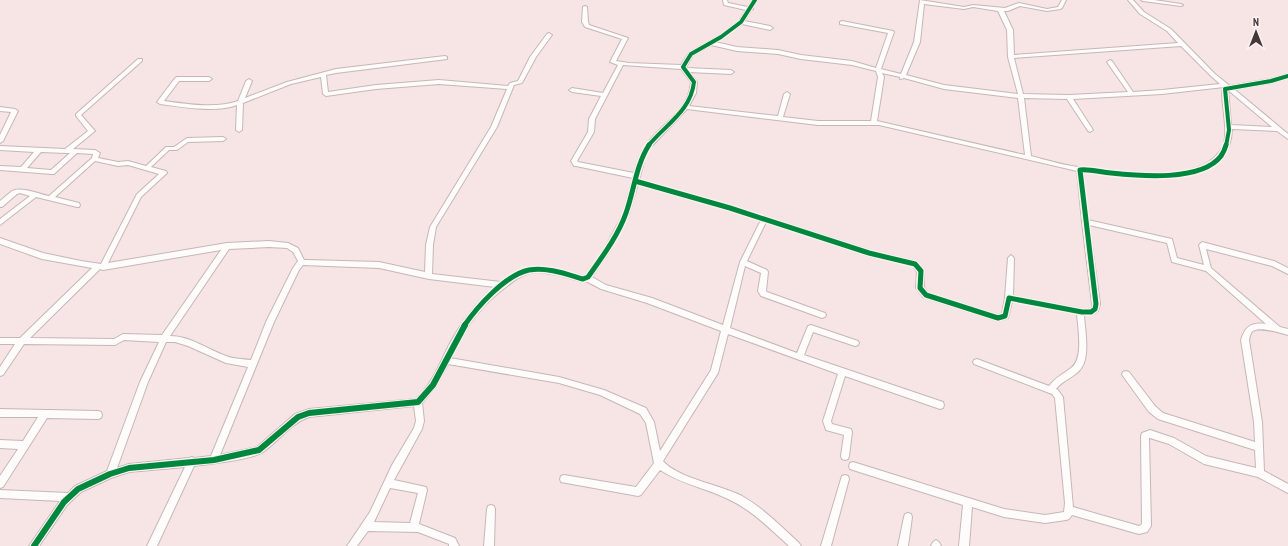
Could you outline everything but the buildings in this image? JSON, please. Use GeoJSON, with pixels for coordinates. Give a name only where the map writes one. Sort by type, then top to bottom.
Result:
{"type":"FeatureCollection","features":[{"type":"Feature","properties":{"kind":"street"},"geometry":{"type":"LineString","coordinates":[[725,0],[726,4],[751,9]]}},
{"type":"Feature","properties":{"kind":"street"},"geometry":{"type":"LineString","coordinates":[[684,68],[691,54],[711,43],[741,22],[751,9],[755,0]]}},
{"type":"Feature","properties":{"kind":"street"},"geometry":{"type":"LineString","coordinates":[[902,78],[917,42],[922,1],[964,8],[973,6],[1009,10],[1022,4],[1055,10],[1060,8],[1064,0]]}},
{"type":"Feature","properties":{"kind":"street"},"geometry":{"type":"LineString","coordinates":[[1130,0],[1142,12],[1169,30],[1226,86],[1288,137]]}},
{"type":"Feature","properties":{"kind":"street"},"geometry":{"type":"LineString","coordinates":[[1143,0],[1182,5]]}},
{"type":"Feature","properties":{"kind":"street"},"geometry":{"type":"LineString","coordinates":[[585,7],[585,22],[587,26],[625,38],[613,61],[621,64],[731,72]]}},
{"type":"Feature","properties":{"kind":"street"},"geometry":{"type":"LineString","coordinates":[[1000,9],[1010,30],[1011,57],[1021,96],[1028,158]]}},
{"type":"Feature","properties":{"kind":"street"},"geometry":{"type":"LineString","coordinates":[[741,22],[770,28]]}},
{"type":"Feature","properties":{"kind":"street"},"geometry":{"type":"LineString","coordinates":[[842,23],[891,32],[879,67],[881,77],[874,122]]}},
{"type":"Feature","properties":{"kind":"street"},"geometry":{"type":"LineString","coordinates":[[429,276],[429,255],[434,227],[494,127],[512,84],[520,82],[533,57],[549,35]]}},
{"type":"Feature","properties":{"kind":"street"},"geometry":{"type":"LineString","coordinates":[[711,43],[737,49],[778,52],[801,57],[852,63],[902,78],[953,89],[1021,96],[1069,96],[1131,93],[1226,86],[1271,81],[1288,76]]}},
{"type":"Feature","properties":{"kind":"street"},"geometry":{"type":"LineString","coordinates":[[1011,57],[1182,44]]}},
{"type":"Feature","properties":{"kind":"street"},"geometry":{"type":"LineString","coordinates":[[209,79],[177,78],[160,102],[200,108],[224,107],[240,104],[278,87],[323,74],[360,67],[412,64],[445,58]]}},
{"type":"Feature","properties":{"kind":"street"},"geometry":{"type":"LineString","coordinates":[[66,151],[92,131],[78,117],[79,114],[140,60]]}},
{"type":"Feature","properties":{"kind":"street"},"geometry":{"type":"LineString","coordinates":[[1110,62],[1131,93]]}},
{"type":"Feature","properties":{"kind":"street"},"geometry":{"type":"LineString","coordinates":[[621,64],[592,119],[592,131],[574,162],[636,179],[869,253],[915,264],[921,271],[921,290],[929,296],[1001,318],[1005,316],[1009,298],[1011,258]]}},
{"type":"Feature","properties":{"kind":"street"},"geometry":{"type":"LineString","coordinates":[[587,278],[607,250],[626,214],[647,146],[653,138],[674,121],[685,107],[692,94],[694,84],[684,68]]}},
{"type":"Feature","properties":{"kind":"street"},"geometry":{"type":"LineString","coordinates":[[323,74],[326,94],[376,86],[439,82],[510,88]]}},
{"type":"Feature","properties":{"kind":"street"},"geometry":{"type":"LineString","coordinates":[[239,130],[240,104],[249,81]]}},
{"type":"Feature","properties":{"kind":"street"},"geometry":{"type":"LineString","coordinates":[[685,107],[829,124],[874,122],[1080,170],[1157,175],[1198,171],[1215,161],[1223,153],[1227,143],[1229,127],[1225,90],[1226,86]]}},
{"type":"Feature","properties":{"kind":"street"},"geometry":{"type":"LineString","coordinates":[[572,90],[605,95]]}},
{"type":"Feature","properties":{"kind":"street"},"geometry":{"type":"LineString","coordinates":[[780,119],[787,94]]}},
{"type":"Feature","properties":{"kind":"street"},"geometry":{"type":"LineString","coordinates":[[1069,96],[1090,130]]}},
{"type":"Feature","properties":{"kind":"street"},"geometry":{"type":"LineString","coordinates":[[0,109],[15,112],[0,141]]}},
{"type":"Feature","properties":{"kind":"street"},"geometry":{"type":"LineString","coordinates":[[1229,127],[1279,129]]}},
{"type":"Feature","properties":{"kind":"street"},"geometry":{"type":"LineString","coordinates":[[147,168],[168,148],[175,150],[187,140],[223,139]]}},
{"type":"Feature","properties":{"kind":"street"},"geometry":{"type":"LineString","coordinates":[[0,148],[97,153],[94,159],[50,198]]}},
{"type":"Feature","properties":{"kind":"street"},"geometry":{"type":"LineString","coordinates":[[22,170],[40,149]]}},
{"type":"Feature","properties":{"kind":"street"},"geometry":{"type":"LineString","coordinates":[[0,168],[52,172],[76,151]]}},
{"type":"Feature","properties":{"kind":"street"},"geometry":{"type":"LineString","coordinates":[[0,373],[22,341],[101,266],[139,196],[164,174],[128,163],[118,164],[94,159]]}},
{"type":"Feature","properties":{"kind":"street"},"geometry":{"type":"LineString","coordinates":[[1009,298],[1080,312],[1091,312],[1095,309],[1096,304],[1084,222],[1080,170]]}},
{"type":"Feature","properties":{"kind":"street"},"geometry":{"type":"LineString","coordinates":[[0,205],[15,192],[36,194],[77,205]]}},
{"type":"Feature","properties":{"kind":"street"},"geometry":{"type":"LineString","coordinates":[[0,223],[36,194]]}},
{"type":"Feature","properties":{"kind":"street"},"geometry":{"type":"LineString","coordinates":[[564,479],[638,492],[658,463],[715,371],[743,262],[764,220]]}},
{"type":"Feature","properties":{"kind":"street"},"geometry":{"type":"LineString","coordinates":[[1084,222],[1170,241],[1174,260],[1208,269],[1280,330]]}},
{"type":"Feature","properties":{"kind":"street"},"geometry":{"type":"LineString","coordinates":[[0,241],[42,256],[101,266],[227,246],[263,244],[288,246],[296,250],[302,262]]}},
{"type":"Feature","properties":{"kind":"street"},"geometry":{"type":"LineString","coordinates":[[1208,269],[1202,245],[1274,264],[1288,271]]}},
{"type":"Feature","properties":{"kind":"street"},"geometry":{"type":"LineString","coordinates":[[110,474],[144,382],[164,338],[227,246]]}},
{"type":"Feature","properties":{"kind":"street"},"geometry":{"type":"LineString","coordinates":[[214,460],[274,313],[296,268],[302,262],[379,266],[429,276],[503,284]]}},
{"type":"Feature","properties":{"kind":"street"},"geometry":{"type":"LineString","coordinates":[[743,262],[765,272],[762,291],[764,294],[822,315]]}},
{"type":"Feature","properties":{"kind":"street"},"geometry":{"type":"LineString","coordinates":[[34,546],[68,497],[78,489],[110,474],[142,466],[214,460],[259,450],[289,424],[310,413],[418,402],[425,396],[455,340],[473,311],[503,284],[522,272],[533,269],[587,278],[600,285],[647,298],[658,304],[799,357],[940,405]]}},
{"type":"Feature","properties":{"kind":"street"},"geometry":{"type":"LineString","coordinates":[[1051,390],[1056,382],[1077,369],[1081,361],[1080,312]]}},
{"type":"Feature","properties":{"kind":"street"},"geometry":{"type":"LineString","coordinates":[[1260,473],[1258,422],[1245,334],[1252,328],[1262,326],[1288,332]]}},
{"type":"Feature","properties":{"kind":"street"},"geometry":{"type":"LineString","coordinates":[[799,357],[811,328],[855,343]]}},
{"type":"Feature","properties":{"kind":"street"},"geometry":{"type":"LineString","coordinates":[[0,342],[115,342],[123,337],[164,338],[190,343],[226,360],[253,364]]}},
{"type":"Feature","properties":{"kind":"street"},"geometry":{"type":"LineString","coordinates":[[445,360],[559,380],[601,392],[643,410],[650,422],[658,463],[684,478],[738,498],[796,546]]}},
{"type":"Feature","properties":{"kind":"street"},"geometry":{"type":"LineString","coordinates":[[853,466],[1004,513],[1044,519],[1066,516],[1069,510],[1066,455],[1059,396],[1051,390],[976,362]]}},
{"type":"Feature","properties":{"kind":"street"},"geometry":{"type":"LineString","coordinates":[[842,372],[826,421],[829,427],[848,432],[845,456]]}},
{"type":"Feature","properties":{"kind":"street"},"geometry":{"type":"LineString","coordinates":[[1126,374],[1152,409],[1161,416],[1259,447]]}},
{"type":"Feature","properties":{"kind":"street"},"geometry":{"type":"LineString","coordinates":[[352,546],[366,526],[418,429],[420,421],[418,402]]}},
{"type":"Feature","properties":{"kind":"street"},"geometry":{"type":"LineString","coordinates":[[0,414],[98,415]]}},
{"type":"Feature","properties":{"kind":"street"},"geometry":{"type":"LineString","coordinates":[[0,484],[46,414]]}},
{"type":"Feature","properties":{"kind":"street"},"geometry":{"type":"LineString","coordinates":[[1069,510],[1139,530],[1144,529],[1147,526],[1145,436],[1150,434],[1171,441],[1204,460],[1260,473],[1288,489]]}},
{"type":"Feature","properties":{"kind":"street"},"geometry":{"type":"LineString","coordinates":[[0,444],[25,445]]}},
{"type":"Feature","properties":{"kind":"street"},"geometry":{"type":"LineString","coordinates":[[152,546],[192,462]]}},
{"type":"Feature","properties":{"kind":"street"},"geometry":{"type":"LineString","coordinates":[[826,546],[845,479]]}},
{"type":"Feature","properties":{"kind":"street"},"geometry":{"type":"LineString","coordinates":[[388,483],[423,490],[413,528]]}},
{"type":"Feature","properties":{"kind":"street"},"geometry":{"type":"LineString","coordinates":[[0,494],[68,497]]}},
{"type":"Feature","properties":{"kind":"street"},"geometry":{"type":"LineString","coordinates":[[964,546],[968,501]]}},
{"type":"Feature","properties":{"kind":"street"},"geometry":{"type":"LineString","coordinates":[[489,546],[491,509]]}},
{"type":"Feature","properties":{"kind":"street"},"geometry":{"type":"LineString","coordinates":[[903,546],[908,517]]}},
{"type":"Feature","properties":{"kind":"street"},"geometry":{"type":"LineString","coordinates":[[366,526],[413,528],[452,541],[454,546]]}},
{"type":"Feature","properties":{"kind":"cycle path"},"geometry":{"type":"LineString","coordinates":[[34,546],[64,502],[78,489],[110,474],[129,468],[214,460],[259,450],[298,417],[309,413],[418,402],[433,385],[455,339],[475,310],[501,286],[519,274],[530,270],[552,271],[583,279],[588,277],[607,250],[626,214],[643,154],[656,137],[682,112],[689,103],[693,93],[694,82],[683,67],[691,54],[721,37],[741,22],[755,0]]}},
{"type":"Feature","properties":{"kind":"cycle path"},"geometry":{"type":"LineString","coordinates":[[635,181],[730,208],[869,253],[915,264],[921,271],[920,288],[926,295],[998,318],[1005,316],[1009,298],[1082,312],[1091,312],[1095,309],[1096,304],[1085,222],[1080,170],[1158,176],[1194,172],[1209,166],[1220,157],[1227,144],[1229,130],[1225,89],[1271,81],[1288,76]]}}]}
